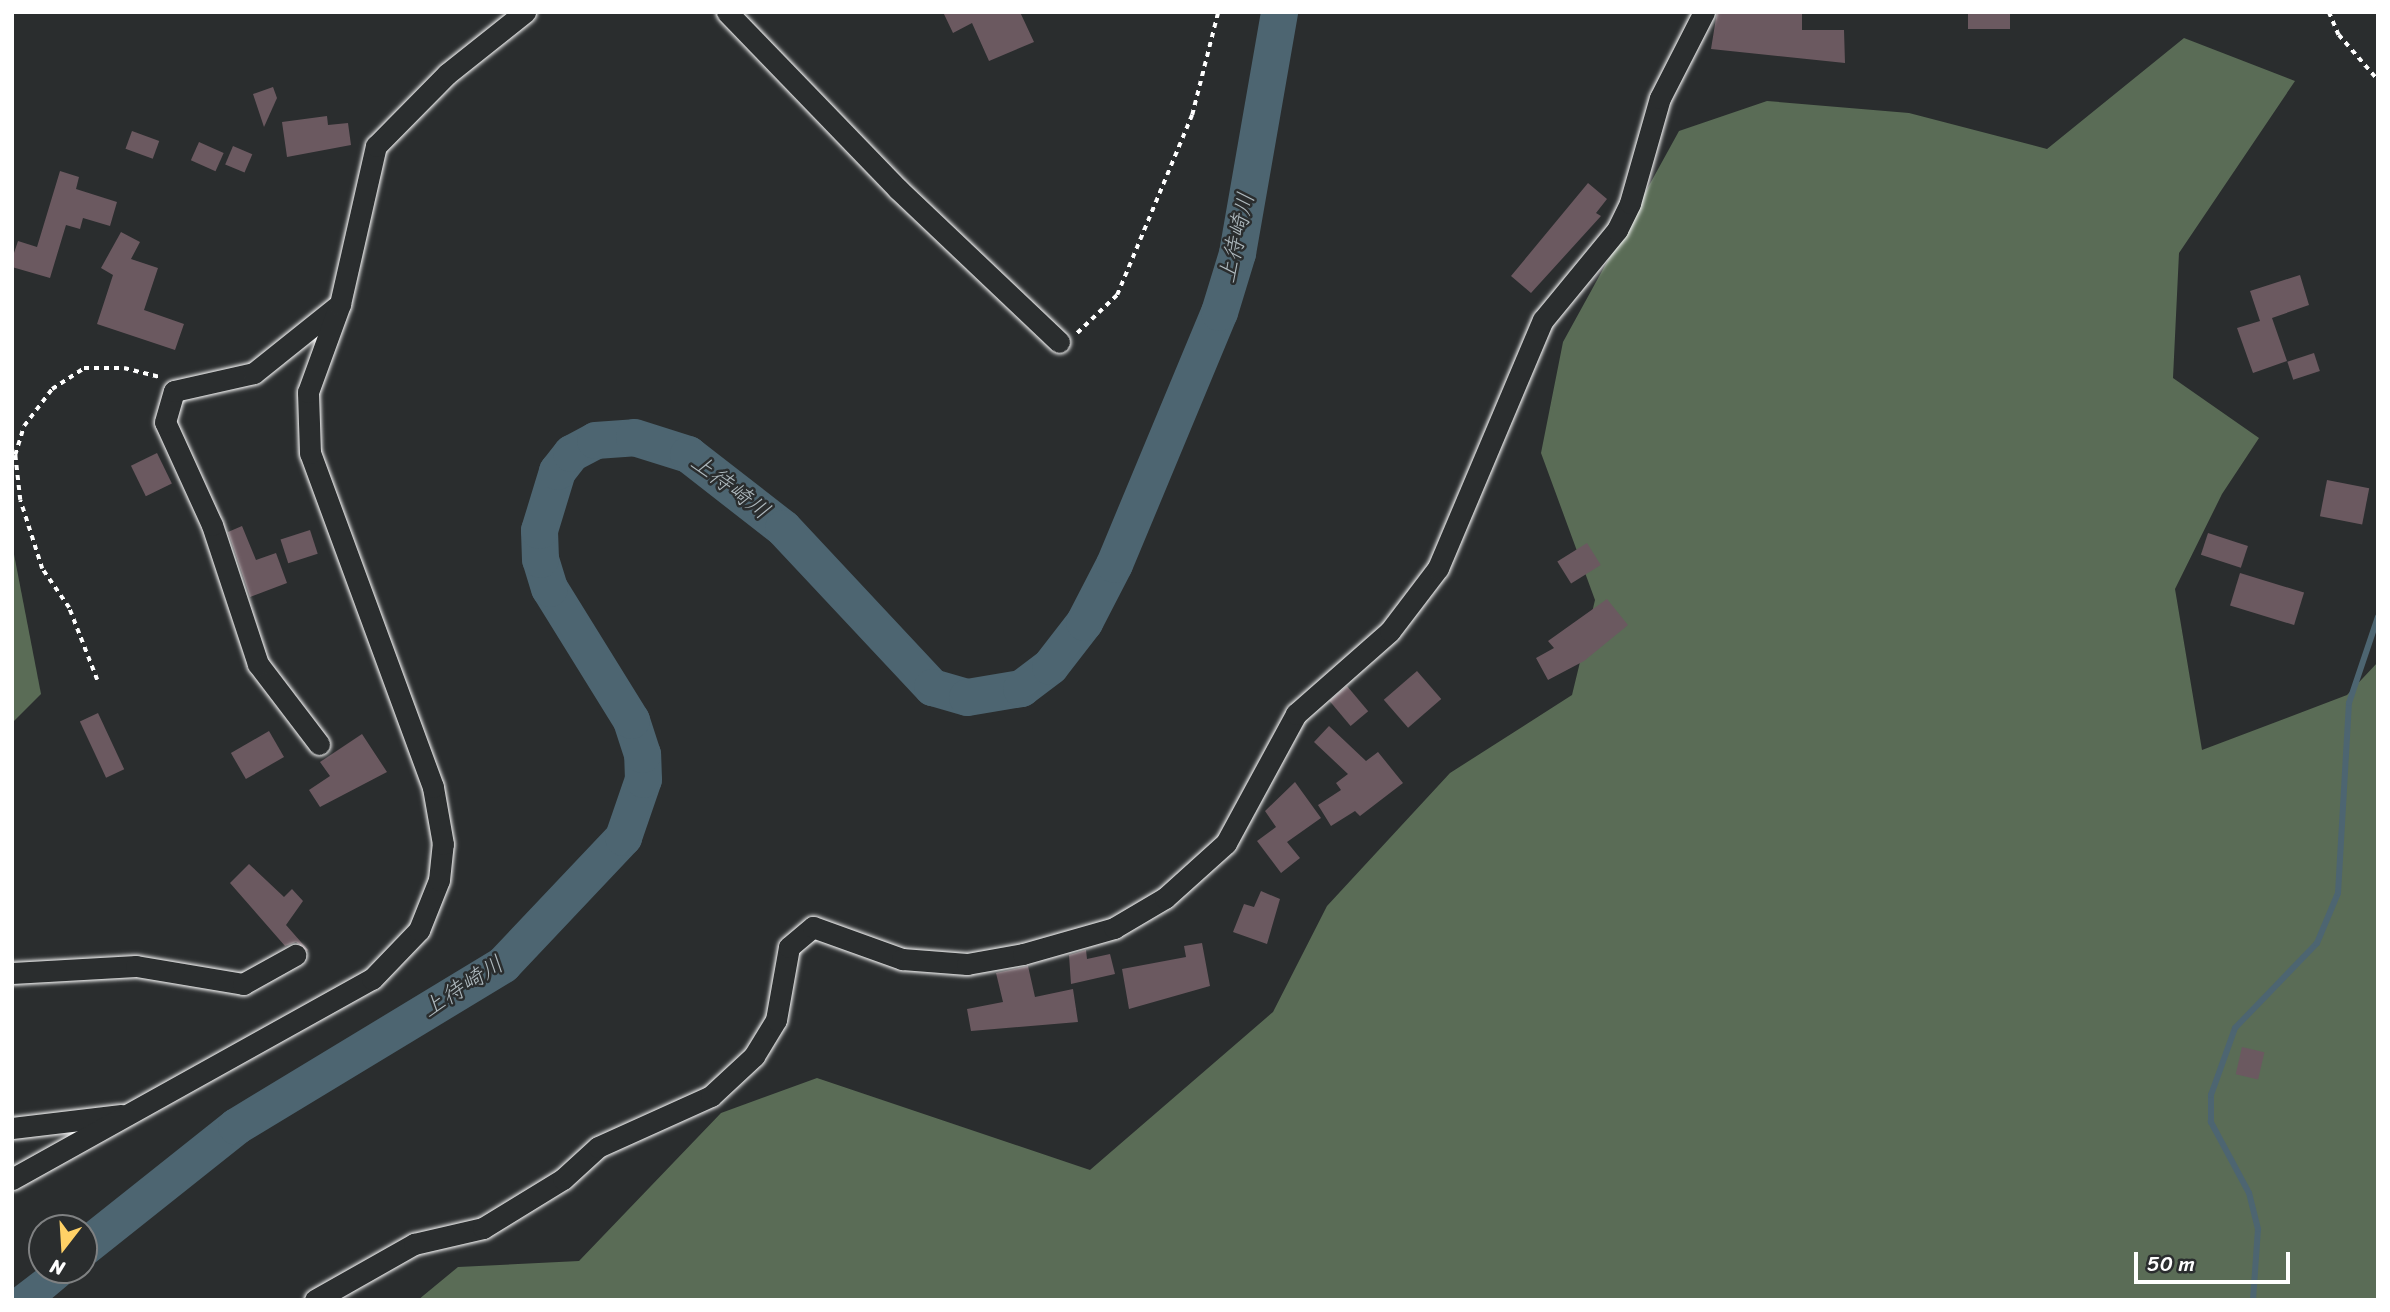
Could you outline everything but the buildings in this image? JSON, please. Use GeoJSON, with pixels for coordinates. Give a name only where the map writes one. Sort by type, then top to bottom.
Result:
{"type":"FeatureCollection","features":[{"type":"Feature","properties":{"kind":"street"},"geometry":{"type":"LineString","coordinates":[[12,1179],[372,979],[419,930],[439,880],[443,844],[433,787],[310,453],[308,392],[340,304],[376,146],[447,74],[525,12]]}},
{"type":"Feature","properties":{"kind":"street"},"geometry":{"type":"LineString","coordinates":[[727,12],[898,190],[1059,342]]}},
{"type":"Feature","properties":{"kind":"street"},"geometry":{"type":"LineString","coordinates":[[315,1300],[414,1244],[483,1228],[563,1180],[598,1147],[711,1096],[754,1056],[776,1020],[789,947],[813,927],[902,959],[967,964],[1023,954],[1114,928],[1165,898],[1226,843],[1296,714],[1390,631],[1438,568],[1543,320],[1617,230],[1665,86],[1703,12]]}},
{"type":"Feature","properties":{"kind":"street"},"geometry":{"type":"LineString","coordinates":[[319,744],[257,664],[212,525],[165,422],[166,405],[185,388],[254,373],[340,304]]}},
{"type":"Feature","properties":{"kind":"street"},"geometry":{"type":"LineString","coordinates":[[12,973],[136,967],[243,984],[295,955]]}},
{"type":"Feature","properties":{"kind":"street"},"geometry":{"type":"LineString","coordinates":[[12,1128],[132,1114]]}},
{"type":"Feature","properties":{"kind":"path"},"geometry":{"type":"LineString","coordinates":[[1059,342],[1085,330],[1117,295],[1192,115],[1218,12]]}},
{"type":"Feature","properties":{"kind":"path"},"geometry":{"type":"LineString","coordinates":[[2329,12],[2346,45],[2378,80]]}},
{"type":"Feature","properties":{"kind":"path"},"geometry":{"type":"LineString","coordinates":[[97,680],[69,608],[42,569],[20,500],[15,455],[24,426],[52,389],[84,369],[124,368],[185,388]]}},
{"type":"Feature","properties":{"kind":"green space"},"geometry":{"type":"Polygon","coordinates":[[[2184,38],[2295,81],[2179,253],[2173,378],[2259,438],[2222,494],[2175,589],[2202,750],[2347,695],[2378,662],[2378,1300],[418,1300],[458,1267],[579,1261],[721,1113],[817,1078],[1090,1170],[1273,1012],[1327,906],[1450,773],[1572,695],[1595,600],[1541,453],[1563,342],[1679,131],[1767,101],[1909,113],[2047,149],[2184,38]]]}},
{"type":"Feature","properties":{"kind":"green space"},"geometry":{"type":"Polygon","coordinates":[[[12,544],[41,694],[12,723],[12,544]]]}},
{"type":"Feature","properties":{"kind":"water"},"geometry":{"type":"Polygon","coordinates":[[[133,1194],[132,1231],[98,1260],[98,1221],[133,1194]]]}},
{"type":"Feature","properties":{"kind":"water"},"geometry":{"type":"Polygon","coordinates":[[[28,1277],[28,1284],[69,1284],[50,1300],[12,1300],[12,1289],[28,1277]]]}},
{"type":"Feature","properties":{"kind":"waterway","name":"上待崎川"},"geometry":{"type":"LineString","coordinates":[[98,1236],[236,1126],[503,964],[623,837],[643,779],[642,754],[631,720],[549,588],[540,559],[539,530],[557,471],[571,453],[595,440],[634,437],[688,454],[783,528],[932,687],[967,697],[1021,688],[1050,666],[1084,622],[1114,564],[1219,312],[1237,253],[1279,12]]}},
{"type":"Feature","properties":{"kind":"waterway"},"geometry":{"type":"LineString","coordinates":[[2253,1300],[2258,1229],[2249,1193],[2211,1122],[2211,1095],[2235,1028],[2317,943],[2338,893],[2349,703],[2378,617]]}}]}
